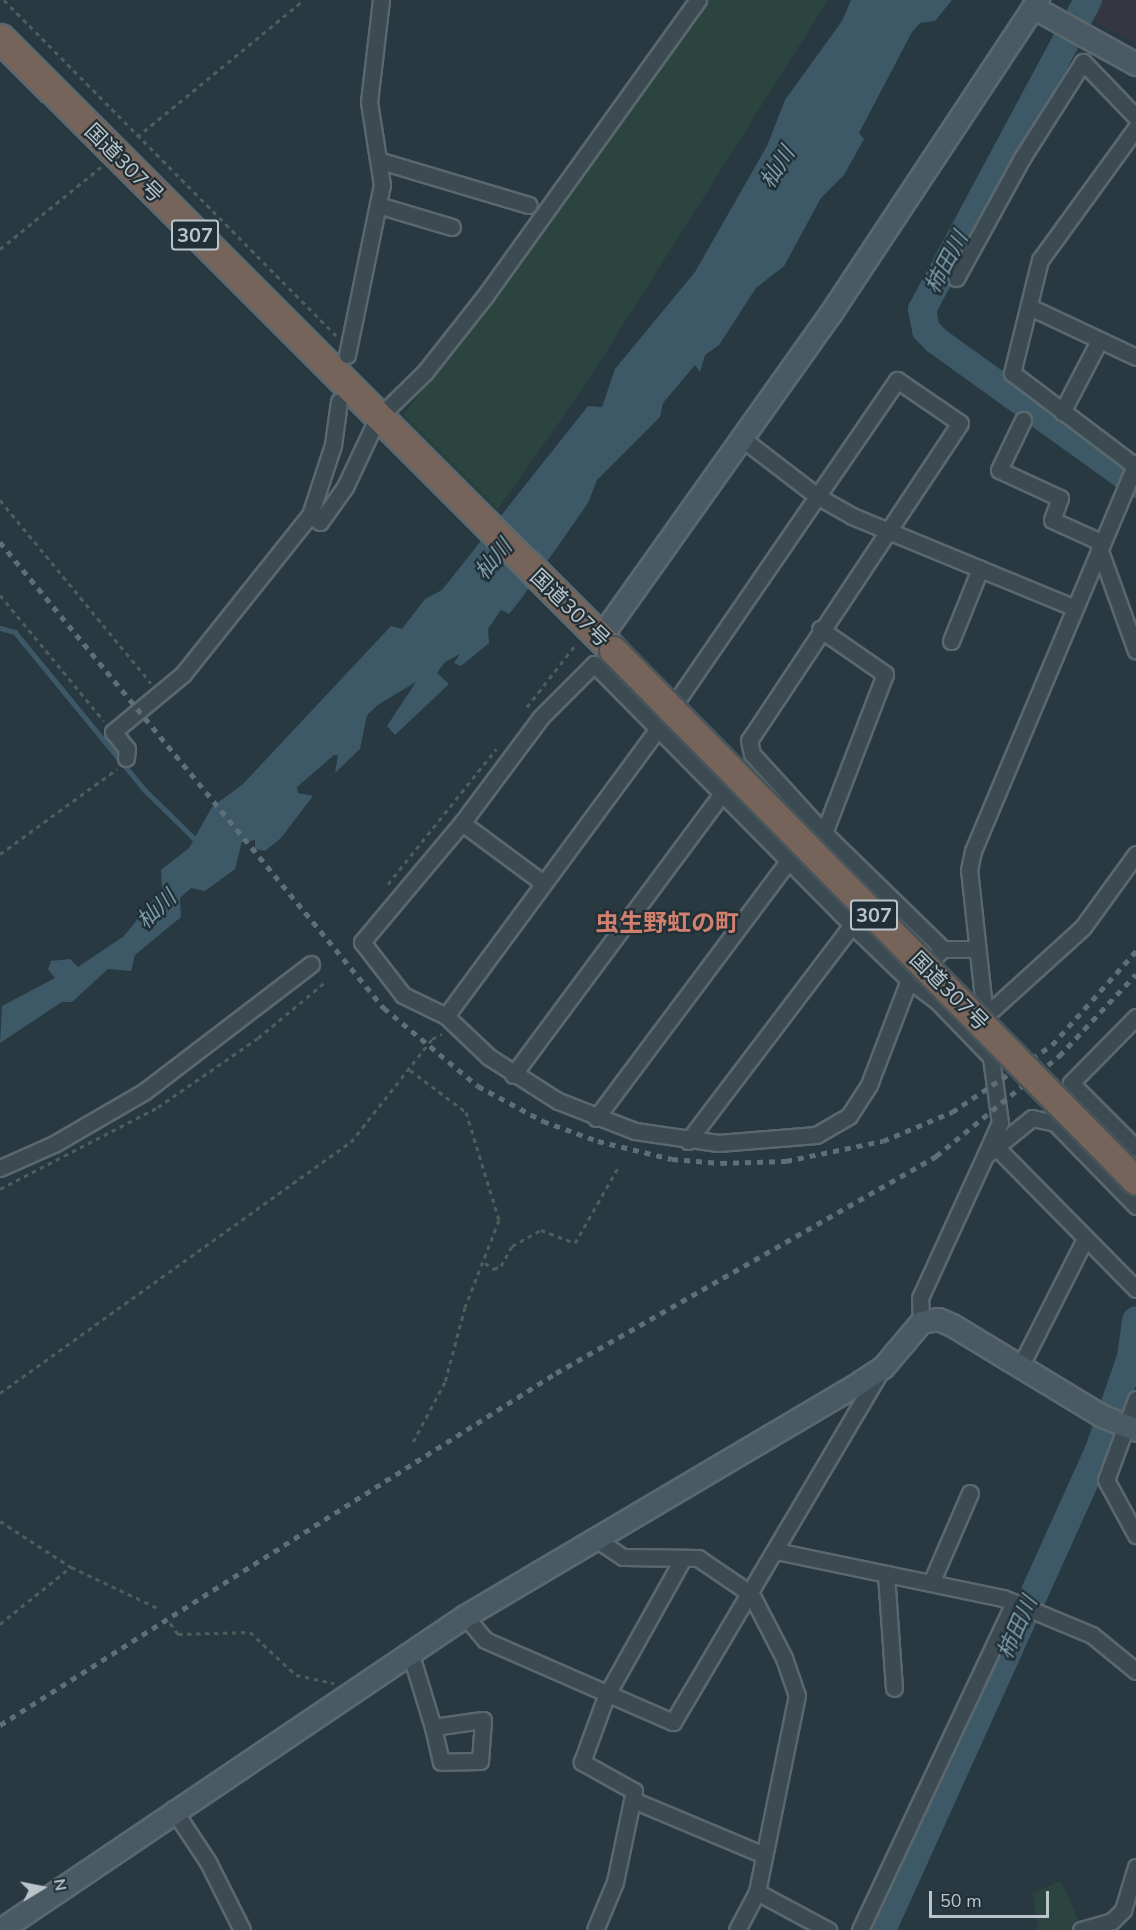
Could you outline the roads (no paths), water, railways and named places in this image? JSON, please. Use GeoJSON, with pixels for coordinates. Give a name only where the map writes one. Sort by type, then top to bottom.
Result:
{"type":"FeatureCollection","features":[{"type":"Feature","properties":{"kind":"highway","name":"国道307号"},"geometry":{"type":"LineString","coordinates":[[0,38],[384,425],[596,633],[1136,1181]]}},
{"type":"Feature","properties":{"kind":"street"},"geometry":{"type":"LineString","coordinates":[[348,352],[378,205],[381,161],[369,102],[381,0]]}},
{"type":"Feature","properties":{"kind":"street"},"geometry":{"type":"LineString","coordinates":[[310,515],[320,522],[384,425],[485,296],[698,0]]}},
{"type":"Feature","properties":{"kind":"street"},"geometry":{"type":"LineString","coordinates":[[596,633],[830,314],[1036,4],[1060,22],[1136,64]]}},
{"type":"Feature","properties":{"kind":"street"},"geometry":{"type":"LineString","coordinates":[[956,278],[1022,158],[1083,62],[1136,117]]}},
{"type":"Feature","properties":{"kind":"street"},"geometry":{"type":"LineString","coordinates":[[921,1322],[920,1298],[991,1152],[1000,1123],[985,1016],[969,870],[973,850],[1132,473],[1062,412],[1012,373],[1032,308],[1040,260],[1136,128]]}},
{"type":"Feature","properties":{"kind":"street"},"geometry":{"type":"LineString","coordinates":[[381,161],[529,204]]}},
{"type":"Feature","properties":{"kind":"street"},"geometry":{"type":"LineString","coordinates":[[378,205],[452,227]]}},
{"type":"Feature","properties":{"kind":"street"},"geometry":{"type":"LineString","coordinates":[[1032,308],[1136,357]]}},
{"type":"Feature","properties":{"kind":"street"},"geometry":{"type":"LineString","coordinates":[[1062,412],[1099,341]]}},
{"type":"Feature","properties":{"kind":"street"},"geometry":{"type":"LineString","coordinates":[[446,1016],[657,728],[897,380],[960,423],[820,629],[749,740],[752,754],[824,833],[942,949]]}},
{"type":"Feature","properties":{"kind":"street"},"geometry":{"type":"LineString","coordinates":[[122,764],[127,749],[113,732],[160,694],[210,643],[310,515],[322,486],[339,401]]}},
{"type":"Feature","properties":{"kind":"street"},"geometry":{"type":"LineString","coordinates":[[1023,420],[999,470],[1060,498],[1052,520],[1100,545],[1136,651]]}},
{"type":"Feature","properties":{"kind":"street"},"geometry":{"type":"LineString","coordinates":[[740,437],[817,496],[888,532],[1075,608]]}},
{"type":"Feature","properties":{"kind":"street"},"geometry":{"type":"LineString","coordinates":[[951,640],[980,569]]}},
{"type":"Feature","properties":{"kind":"street"},"geometry":{"type":"LineString","coordinates":[[820,629],[885,674],[824,833]]}},
{"type":"Feature","properties":{"kind":"street"},"geometry":{"type":"LineString","coordinates":[[977,949],[942,949],[909,980],[869,1085],[839,1124],[803,1137],[688,1141],[596,1118],[513,1075],[446,1016],[402,995],[362,942],[462,823],[541,717],[594,664],[852,925],[909,980],[991,1057]]}},
{"type":"Feature","properties":{"kind":"street"},"geometry":{"type":"LineString","coordinates":[[513,1075],[722,794]]}},
{"type":"Feature","properties":{"kind":"street"},"geometry":{"type":"LineString","coordinates":[[462,823],[543,883]]}},
{"type":"Feature","properties":{"kind":"street"},"geometry":{"type":"LineString","coordinates":[[985,1016],[1083,927],[1136,854]]}},
{"type":"Feature","properties":{"kind":"street"},"geometry":{"type":"LineString","coordinates":[[596,1118],[788,861]]}},
{"type":"Feature","properties":{"kind":"street"},"geometry":{"type":"LineString","coordinates":[[688,1141],[852,925]]}},
{"type":"Feature","properties":{"kind":"street"},"geometry":{"type":"LineString","coordinates":[[0,1168],[145,1091],[311,964]]}},
{"type":"Feature","properties":{"kind":"street"},"geometry":{"type":"LineString","coordinates":[[1136,1017],[1071,1083],[1136,1148]]}},
{"type":"Feature","properties":{"kind":"street"},"geometry":{"type":"LineString","coordinates":[[991,1152],[1032,1118],[1054,1123],[1136,1206]]}},
{"type":"Feature","properties":{"kind":"street"},"geometry":{"type":"LineString","coordinates":[[991,1152],[1134,1286]]}},
{"type":"Feature","properties":{"kind":"street"},"geometry":{"type":"LineString","coordinates":[[1020,1367],[1085,1239]]}},
{"type":"Feature","properties":{"kind":"street"},"geometry":{"type":"LineString","coordinates":[[465,1616],[485,1640],[606,1696],[673,1722],[751,1594],[883,1367],[921,1322],[938,1319],[952,1325],[1121,1425]]}},
{"type":"Feature","properties":{"kind":"street"},"geometry":{"type":"LineString","coordinates":[[4,1929],[173,1809],[349,1690],[465,1616],[883,1367]]}},
{"type":"Feature","properties":{"kind":"street"},"geometry":{"type":"LineString","coordinates":[[1136,1399],[1121,1425],[1106,1480],[1136,1535]]}},
{"type":"Feature","properties":{"kind":"street"},"geometry":{"type":"LineString","coordinates":[[931,1583],[970,1493]]}},
{"type":"Feature","properties":{"kind":"street"},"geometry":{"type":"LineString","coordinates":[[596,1539],[623,1557],[698,1558],[751,1594],[797,1695],[757,1892],[737,1930]]}},
{"type":"Feature","properties":{"kind":"street"},"geometry":{"type":"LineString","coordinates":[[776,1551],[1014,1602],[1092,1635],[1136,1671]]}},
{"type":"Feature","properties":{"kind":"street"},"geometry":{"type":"LineString","coordinates":[[595,1930],[615,1882],[634,1791],[582,1762],[606,1696],[683,1558]]}},
{"type":"Feature","properties":{"kind":"street"},"geometry":{"type":"LineString","coordinates":[[886,1574],[894,1688]]}},
{"type":"Feature","properties":{"kind":"street"},"geometry":{"type":"LineString","coordinates":[[860,1930],[1014,1602]]}},
{"type":"Feature","properties":{"kind":"street"},"geometry":{"type":"LineString","coordinates":[[410,1652],[433,1727]]}},
{"type":"Feature","properties":{"kind":"street"},"geometry":{"type":"LineString","coordinates":[[633,1800],[764,1855]]}},
{"type":"Feature","properties":{"kind":"street"},"geometry":{"type":"LineString","coordinates":[[173,1809],[208,1862],[242,1930]]}},
{"type":"Feature","properties":{"kind":"street"},"geometry":{"type":"LineString","coordinates":[[1081,1930],[1112,1921],[1123,1910],[1136,1867]]}},
{"type":"Feature","properties":{"kind":"street"},"geometry":{"type":"LineString","coordinates":[[757,1892],[828,1930]]}},
{"type":"Feature","properties":{"kind":"water","name":"杣川"},"geometry":{"type":"Polygon","coordinates":[[[851,0],[952,0],[935,21],[920,23],[912,32],[859,133],[864,139],[844,175],[821,198],[784,266],[756,288],[719,345],[705,355],[700,372],[695,365],[663,403],[660,417],[597,480],[588,503],[521,599],[509,614],[501,610],[488,629],[489,643],[461,666],[454,663],[460,654],[445,662],[437,673],[449,684],[395,735],[387,726],[416,682],[379,704],[367,715],[360,749],[335,773],[338,755],[334,755],[297,787],[298,793],[313,796],[281,838],[265,851],[255,849],[255,840],[242,842],[235,869],[205,891],[191,888],[180,898],[181,917],[135,955],[131,971],[108,969],[72,1002],[62,1002],[0,1043],[2,1006],[55,978],[48,969],[51,961],[70,959],[78,967],[124,936],[162,889],[161,870],[189,848],[212,807],[243,784],[391,626],[402,629],[425,599],[442,590],[588,406],[602,407],[615,369],[695,272],[767,146],[785,100],[842,21],[851,0]]]}},
{"type":"Feature","properties":{"kind":"waterway","name":"柿田川"},"geometry":{"type":"LineString","coordinates":[[1088,0],[922,309],[926,330],[937,341],[1136,484]]}},
{"type":"Feature","properties":{"kind":"waterway"},"geometry":{"type":"LineString","coordinates":[[1086,5],[1095,11]]}},
{"type":"Feature","properties":{"kind":"waterway"},"geometry":{"type":"LineString","coordinates":[[0,628],[15,632],[145,790],[198,842]]}},
{"type":"Feature","properties":{"kind":"waterway","name":"柿田川"},"geometry":{"type":"LineString","coordinates":[[882,1930],[1099,1450],[1131,1357],[1136,1320]]}},
{"type":"Feature","properties":{"kind":"railway"},"geometry":{"type":"LineString","coordinates":[[0,542],[384,1008],[478,1086],[543,1121],[598,1141],[672,1159],[721,1163],[786,1161],[883,1141],[952,1112],[1052,1045],[1136,951]]}},
{"type":"Feature","properties":{"kind":"railway"},"geometry":{"type":"LineString","coordinates":[[0,1725],[556,1373],[936,1156],[1059,1056],[1136,974]]}},
{"type":"Feature","properties":{"kind":"district","name":"虫生野虹の町"},"geometry":{"type":"Point","coordinates":[667,924]}}]}
